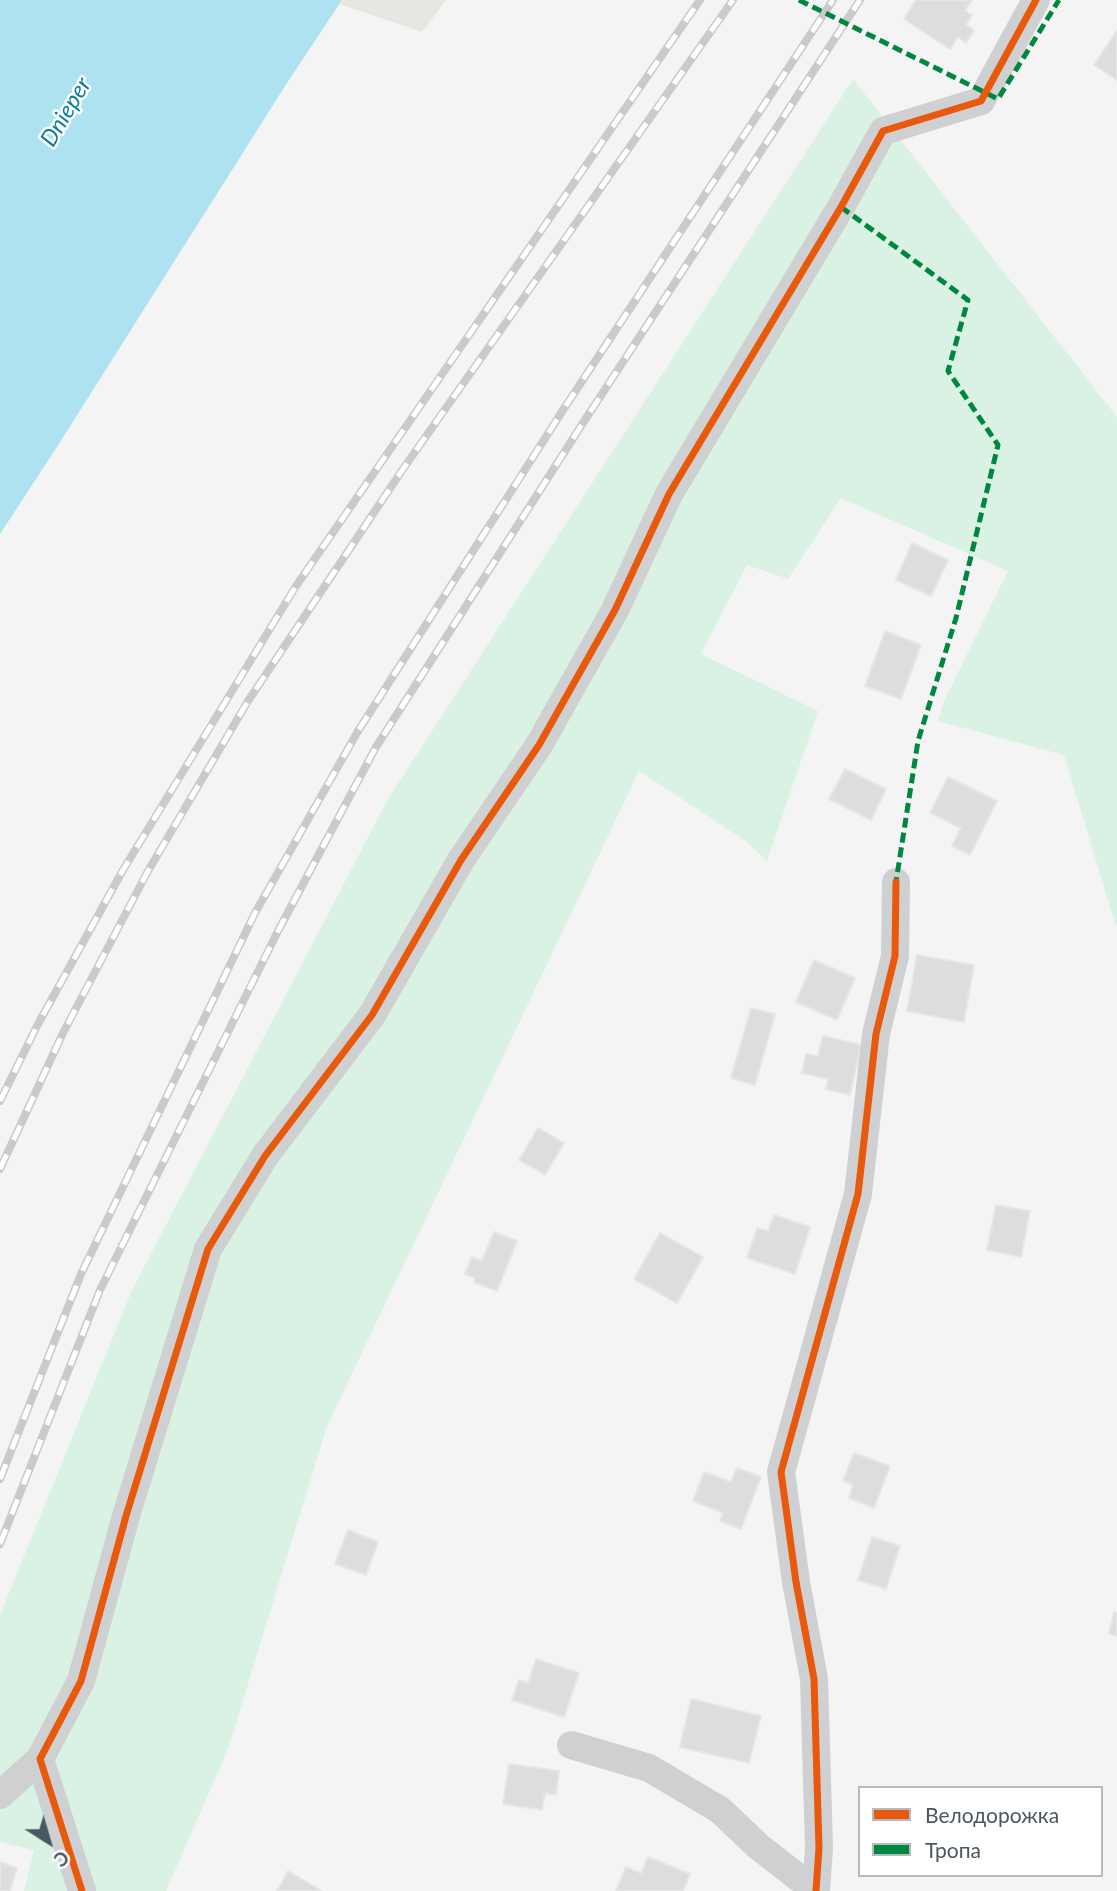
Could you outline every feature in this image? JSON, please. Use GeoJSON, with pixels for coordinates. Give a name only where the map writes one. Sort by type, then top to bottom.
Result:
{"type":"FeatureCollection","features":[{"type":"Feature","properties":{"kind":"street"},"geometry":{"type":"LineString","coordinates":[[0,1794],[40,1759],[81,1681],[126,1516],[208,1249],[265,1156],[372,1014],[461,860],[539,745],[615,610],[669,494],[841,208],[883,131],[981,101],[1036,0]]}},
{"type":"Feature","properties":{"kind":"street"},"geometry":{"type":"LineString","coordinates":[[816,1891],[819,1848],[814,1679],[796,1582],[781,1472],[858,1194],[876,1034],[895,956],[896,882]]}},
{"type":"Feature","properties":{"kind":"street"},"geometry":{"type":"LineString","coordinates":[[571,1745],[649,1768],[720,1810],[759,1847],[816,1891]]}},
{"type":"Feature","properties":{"kind":"street"},"geometry":{"type":"LineString","coordinates":[[40,1759],[82,1891]]}},
{"type":"Feature","properties":{"kind":"green space"},"geometry":{"type":"Polygon","coordinates":[[[853,79],[1117,417],[1117,925],[1064,755],[938,721],[944,701],[1008,571],[841,498],[788,579],[747,565],[701,654],[818,711],[767,861],[746,841],[639,771],[327,1426],[228,1749],[166,1891],[24,1891],[34,1850],[0,1842],[0,1615],[132,1290],[388,799],[853,79]]]}},
{"type":"Feature","properties":{"kind":"sand"},"geometry":{"type":"Polygon","coordinates":[[[342,0],[446,0],[422,32],[339,4],[342,0]]]}},
{"type":"Feature","properties":{"kind":"water","name":"Dnieper"},"geometry":{"type":"Polygon","coordinates":[[[0,0],[342,0],[0,534],[0,0]]]}},
{"type":"Feature","properties":{"kind":"building"},"geometry":{"type":"Polygon","coordinates":[[[916,0],[972,0],[965,11],[972,15],[966,25],[974,30],[966,43],[958,37],[950,49],[904,19],[916,0]]]}},
{"type":"Feature","properties":{"kind":"building"},"geometry":{"type":"Polygon","coordinates":[[[1117,30],[1117,80],[1094,65],[1117,30]]]}},
{"type":"Feature","properties":{"kind":"building"},"geometry":{"type":"Polygon","coordinates":[[[912,543],[948,560],[931,596],[896,580],[912,543]]]}},
{"type":"Feature","properties":{"kind":"building"},"geometry":{"type":"Polygon","coordinates":[[[885,631],[921,645],[901,699],[865,686],[885,631]]]}},
{"type":"Feature","properties":{"kind":"building"},"geometry":{"type":"Polygon","coordinates":[[[845,769],[886,789],[871,820],[829,799],[845,769]]]}},
{"type":"Feature","properties":{"kind":"building"},"geometry":{"type":"Polygon","coordinates":[[[948,777],[997,801],[970,855],[952,846],[961,828],[930,813],[948,777]]]}},
{"type":"Feature","properties":{"kind":"building"},"geometry":{"type":"Polygon","coordinates":[[[917,955],[974,965],[964,1022],[907,1011],[917,955]]]}},
{"type":"Feature","properties":{"kind":"building"},"geometry":{"type":"Polygon","coordinates":[[[814,960],[855,978],[837,1020],[796,1002],[814,960]]]}},
{"type":"Feature","properties":{"kind":"building"},"geometry":{"type":"Polygon","coordinates":[[[751,1008],[775,1014],[755,1085],[731,1078],[751,1008]]]}},
{"type":"Feature","properties":{"kind":"building"},"geometry":{"type":"Polygon","coordinates":[[[823,1036],[861,1045],[850,1095],[826,1089],[828,1079],[802,1073],[806,1054],[818,1056],[823,1036]]]}},
{"type":"Feature","properties":{"kind":"building"},"geometry":{"type":"Polygon","coordinates":[[[538,1128],[564,1143],[545,1175],[519,1160],[538,1128]]]}},
{"type":"Feature","properties":{"kind":"building"},"geometry":{"type":"Polygon","coordinates":[[[996,1205],[1030,1211],[1021,1257],[987,1250],[996,1205]]]}},
{"type":"Feature","properties":{"kind":"building"},"geometry":{"type":"Polygon","coordinates":[[[774,1215],[810,1227],[795,1274],[747,1258],[757,1228],[768,1231],[774,1215]]]}},
{"type":"Feature","properties":{"kind":"building"},"geometry":{"type":"Polygon","coordinates":[[[494,1232],[517,1241],[497,1291],[474,1282],[475,1278],[465,1274],[472,1257],[482,1261],[494,1232]]]}},
{"type":"Feature","properties":{"kind":"building"},"geometry":{"type":"Polygon","coordinates":[[[660,1233],[703,1257],[677,1303],[634,1279],[660,1233]]]}},
{"type":"Feature","properties":{"kind":"building"},"geometry":{"type":"Polygon","coordinates":[[[854,1453],[890,1466],[874,1508],[849,1498],[853,1485],[843,1481],[854,1453]]]}},
{"type":"Feature","properties":{"kind":"building"},"geometry":{"type":"Polygon","coordinates":[[[737,1468],[761,1477],[741,1529],[720,1521],[723,1513],[693,1501],[704,1472],[731,1482],[737,1468]]]}},
{"type":"Feature","properties":{"kind":"building"},"geometry":{"type":"Polygon","coordinates":[[[348,1530],[378,1542],[366,1575],[335,1564],[348,1530]]]}},
{"type":"Feature","properties":{"kind":"building"},"geometry":{"type":"Polygon","coordinates":[[[872,1537],[900,1546],[886,1589],[858,1580],[872,1537]]]}},
{"type":"Feature","properties":{"kind":"building"},"geometry":{"type":"Polygon","coordinates":[[[1114,1612],[1117,1613],[1117,1636],[1109,1634],[1114,1612]]]}},
{"type":"Feature","properties":{"kind":"building"},"geometry":{"type":"Polygon","coordinates":[[[536,1659],[579,1673],[564,1717],[512,1700],[519,1680],[528,1683],[536,1659]]]}},
{"type":"Feature","properties":{"kind":"building"},"geometry":{"type":"Polygon","coordinates":[[[691,1699],[761,1716],[749,1763],[680,1747],[691,1699]]]}},
{"type":"Feature","properties":{"kind":"building"},"geometry":{"type":"Polygon","coordinates":[[[509,1764],[559,1771],[556,1795],[545,1793],[542,1810],[503,1804],[509,1764]]]}},
{"type":"Feature","properties":{"kind":"building"},"geometry":{"type":"Polygon","coordinates":[[[648,1857],[690,1874],[683,1891],[616,1891],[626,1867],[641,1873],[648,1857]]]}},
{"type":"Feature","properties":{"kind":"building"},"geometry":{"type":"Polygon","coordinates":[[[0,1862],[17,1868],[10,1891],[0,1891],[0,1862]]]}},
{"type":"Feature","properties":{"kind":"building"},"geometry":{"type":"Polygon","coordinates":[[[288,1871],[322,1891],[277,1891],[288,1871]]]}},
{"type":"Feature","properties":{"kind":"railway"},"geometry":{"type":"LineString","coordinates":[[0,1101],[38,1024],[123,870],[296,586],[700,0]]}},
{"type":"Feature","properties":{"kind":"railway"},"geometry":{"type":"LineString","coordinates":[[0,1169],[63,1033],[148,871],[248,701],[403,469],[733,0]]}},
{"type":"Feature","properties":{"kind":"railway"},"geometry":{"type":"LineString","coordinates":[[0,1479],[81,1274],[255,913],[358,731],[565,407],[833,0]]}},
{"type":"Feature","properties":{"kind":"railway"},"geometry":{"type":"LineString","coordinates":[[0,1544],[100,1290],[278,931],[376,747],[581,426],[860,0]]}},
{"type":"Feature","properties":{"kind":"marked path"},"geometry":{"type":"LineString","coordinates":[[799,0],[998,99],[1059,0]]}},
{"type":"Feature","properties":{"kind":"marked path"},"geometry":{"type":"LineString","coordinates":[[841,207],[968,300],[948,371],[998,445],[956,618],[918,741],[896,882]]}},
{"type":"Feature","properties":{"kind":"cycle path"},"geometry":{"type":"LineString","coordinates":[[82,1891],[40,1759],[81,1681],[126,1516],[208,1249],[265,1156],[372,1015],[461,860],[539,745],[615,610],[669,494],[841,207],[883,131],[981,101],[1036,0]]}},
{"type":"Feature","properties":{"kind":"cycle path"},"geometry":{"type":"LineString","coordinates":[[816,1891],[819,1848],[814,1679],[796,1582],[781,1472],[858,1194],[876,1034],[895,956],[896,882]]}}]}
